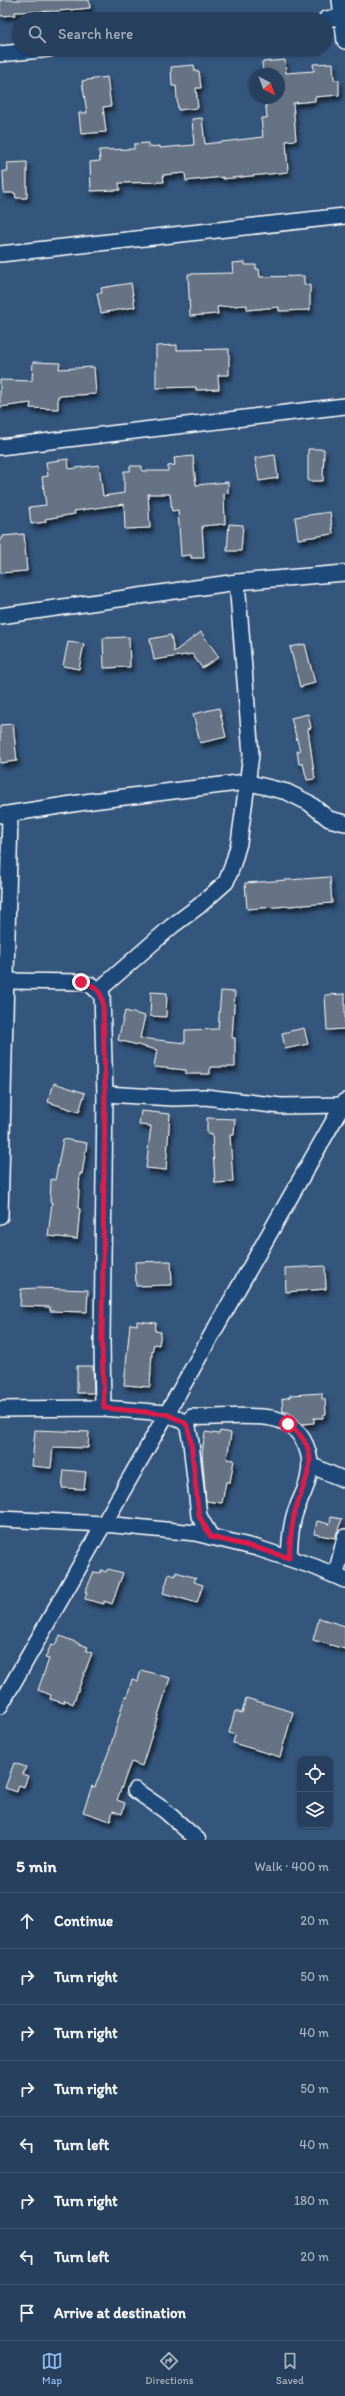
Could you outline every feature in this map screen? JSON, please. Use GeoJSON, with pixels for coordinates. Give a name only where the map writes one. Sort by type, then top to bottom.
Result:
{"type":"FeatureCollection","features":[{"type":"Feature","properties":{"kind":"street"},"geometry":{"type":"LineString","coordinates":[[340,0],[345,41]]}},
{"type":"Feature","properties":{"kind":"street"},"geometry":{"type":"LineString","coordinates":[[333,18],[342,17]]}},
{"type":"Feature","properties":{"kind":"street"},"geometry":{"type":"LineString","coordinates":[[0,54],[12,53]]}},
{"type":"Feature","properties":{"kind":"street"},"geometry":{"type":"LineString","coordinates":[[0,254],[345,216]]}},
{"type":"Feature","properties":{"kind":"street"},"geometry":{"type":"LineString","coordinates":[[0,447],[345,406]]}},
{"type":"Feature","properties":{"kind":"street"},"geometry":{"type":"LineString","coordinates":[[0,616],[237,582],[345,573]]}},
{"type":"Feature","properties":{"kind":"street"},"geometry":{"type":"LineString","coordinates":[[99,990],[148,946],[226,882],[239,843],[246,782],[251,755],[237,582]]}},
{"type":"Feature","properties":{"kind":"street"},"geometry":{"type":"LineString","coordinates":[[0,1216],[2,1070],[7,981],[5,815],[92,800],[246,782],[287,792],[309,803],[329,819],[345,823]]}},
{"type":"Feature","properties":{"kind":"street"},"geometry":{"type":"LineString","coordinates":[[7,981],[81,982],[92,985],[99,990],[103,1003],[105,1094],[102,1343],[104,1408]]}},
{"type":"Feature","properties":{"kind":"street"},"geometry":{"type":"LineString","coordinates":[[105,1094],[174,1098],[205,1097],[280,1106],[344,1104]]}},
{"type":"Feature","properties":{"kind":"street"},"geometry":{"type":"LineString","coordinates":[[0,1706],[344,1104]]}},
{"type":"Feature","properties":{"kind":"street"},"geometry":{"type":"LineString","coordinates":[[0,1409],[104,1408],[166,1414],[184,1422],[188,1427],[199,1516],[211,1537]]}},
{"type":"Feature","properties":{"kind":"street"},"geometry":{"type":"LineString","coordinates":[[192,1417],[272,1418],[288,1424],[297,1431],[306,1443],[310,1465],[308,1479],[294,1514],[289,1558]]}},
{"type":"Feature","properties":{"kind":"street"},"geometry":{"type":"LineString","coordinates":[[310,1465],[345,1480]]}},
{"type":"Feature","properties":{"kind":"street"},"geometry":{"type":"LineString","coordinates":[[0,1519],[105,1524],[194,1533],[257,1548],[289,1558],[340,1578],[345,1538]]}},
{"type":"Feature","properties":{"kind":"street"},"geometry":{"type":"LineString","coordinates":[[135,1790],[164,1810],[198,1840]]}},
{"type":"Feature","properties":{"kind":"building"},"geometry":{"type":"Polygon","coordinates":[[[0,0],[89,0],[90,8],[59,11],[12,12],[12,15],[0,16],[0,0]]]}},
{"type":"Feature","properties":{"kind":"building"},"geometry":{"type":"Polygon","coordinates":[[[285,60],[286,73],[314,71],[313,64],[333,63],[334,80],[339,80],[339,95],[315,97],[315,101],[293,103],[296,140],[286,141],[288,172],[223,179],[223,177],[186,181],[185,173],[163,175],[164,182],[119,183],[120,190],[91,191],[90,162],[100,161],[99,150],[134,149],[134,144],[148,143],[148,147],[160,146],[160,148],[194,145],[192,119],[202,118],[205,144],[263,137],[261,118],[267,118],[266,104],[285,104],[285,68],[262,68],[262,62],[285,60]]]}},
{"type":"Feature","properties":{"kind":"building"},"geometry":{"type":"Polygon","coordinates":[[[194,65],[195,71],[199,71],[201,88],[196,88],[198,108],[178,110],[176,86],[172,86],[171,67],[194,65]]]}},
{"type":"Feature","properties":{"kind":"building"},"geometry":{"type":"Polygon","coordinates":[[[107,77],[111,106],[103,107],[106,132],[81,134],[79,113],[87,113],[82,81],[107,77]]]}},
{"type":"Feature","properties":{"kind":"building"},"geometry":{"type":"Polygon","coordinates":[[[27,162],[27,198],[16,198],[15,193],[4,193],[3,171],[8,171],[7,163],[27,162]]]}},
{"type":"Feature","properties":{"kind":"building"},"geometry":{"type":"Polygon","coordinates":[[[245,262],[245,265],[256,265],[256,269],[259,269],[260,277],[304,276],[304,285],[310,285],[310,310],[279,311],[279,307],[247,310],[247,305],[217,307],[218,314],[190,316],[188,274],[233,273],[232,263],[245,262]]]}},
{"type":"Feature","properties":{"kind":"building"},"geometry":{"type":"Polygon","coordinates":[[[131,283],[135,307],[101,313],[97,293],[102,293],[101,288],[131,283]]]}},
{"type":"Feature","properties":{"kind":"building"},"geometry":{"type":"Polygon","coordinates":[[[177,345],[177,350],[229,349],[229,375],[218,375],[219,389],[196,390],[196,387],[156,388],[156,346],[177,345]]]}},
{"type":"Feature","properties":{"kind":"building"},"geometry":{"type":"Polygon","coordinates":[[[33,362],[60,363],[59,369],[94,367],[96,394],[58,396],[58,409],[30,408],[31,403],[0,407],[0,380],[32,381],[33,362]]]}},
{"type":"Feature","properties":{"kind":"building"},"geometry":{"type":"Polygon","coordinates":[[[308,449],[324,449],[323,481],[308,481],[308,449]]]}},
{"type":"Feature","properties":{"kind":"building"},"geometry":{"type":"Polygon","coordinates":[[[275,455],[278,478],[259,481],[255,458],[275,455]]]}},
{"type":"Feature","properties":{"kind":"building"},"geometry":{"type":"Polygon","coordinates":[[[193,456],[196,485],[228,482],[228,493],[224,494],[225,524],[202,526],[204,558],[191,558],[191,555],[181,556],[178,510],[172,511],[170,494],[148,494],[150,528],[125,529],[124,504],[74,511],[75,514],[45,519],[46,522],[31,524],[29,507],[46,505],[42,477],[48,476],[46,462],[68,459],[69,469],[99,465],[103,496],[124,493],[124,471],[130,471],[130,466],[142,466],[142,471],[168,471],[168,466],[175,465],[174,458],[193,456]]]}},
{"type":"Feature","properties":{"kind":"building"},"geometry":{"type":"Polygon","coordinates":[[[330,512],[333,534],[298,539],[295,517],[330,512]]]}},
{"type":"Feature","properties":{"kind":"building"},"geometry":{"type":"Polygon","coordinates":[[[229,524],[243,525],[241,551],[227,551],[229,524]]]}},
{"type":"Feature","properties":{"kind":"building"},"geometry":{"type":"Polygon","coordinates":[[[24,534],[27,571],[0,573],[0,539],[3,538],[3,536],[24,534]]]}},
{"type":"Feature","properties":{"kind":"building"},"geometry":{"type":"Polygon","coordinates":[[[201,632],[219,657],[202,668],[192,654],[154,660],[150,639],[171,635],[174,652],[201,632]]]}},
{"type":"Feature","properties":{"kind":"building"},"geometry":{"type":"Polygon","coordinates":[[[129,637],[130,667],[104,668],[103,638],[129,637]]]}},
{"type":"Feature","properties":{"kind":"building"},"geometry":{"type":"Polygon","coordinates":[[[68,642],[84,644],[79,669],[63,666],[68,642]]]}},
{"type":"Feature","properties":{"kind":"building"},"geometry":{"type":"Polygon","coordinates":[[[305,644],[315,683],[300,687],[290,647],[305,644]]]}},
{"type":"Feature","properties":{"kind":"building"},"geometry":{"type":"Polygon","coordinates":[[[219,708],[226,737],[200,743],[193,714],[219,708]]]}},
{"type":"Feature","properties":{"kind":"building"},"geometry":{"type":"Polygon","coordinates":[[[308,714],[311,728],[308,729],[315,779],[307,780],[303,764],[299,764],[297,751],[300,751],[291,718],[308,714]]]}},
{"type":"Feature","properties":{"kind":"building"},"geometry":{"type":"Polygon","coordinates":[[[13,724],[17,761],[0,763],[0,725],[13,724]]]}},
{"type":"Feature","properties":{"kind":"building"},"geometry":{"type":"Polygon","coordinates":[[[330,877],[332,903],[247,909],[245,883],[330,877]]]}},
{"type":"Feature","properties":{"kind":"building"},"geometry":{"type":"Polygon","coordinates":[[[221,991],[235,992],[232,1038],[235,1038],[235,1067],[210,1067],[210,1074],[186,1074],[186,1070],[154,1067],[157,1050],[118,1040],[125,1011],[145,1016],[140,1038],[185,1043],[185,1030],[218,1029],[221,991]]]}},
{"type":"Feature","properties":{"kind":"building"},"geometry":{"type":"Polygon","coordinates":[[[151,992],[167,993],[166,1017],[150,1016],[151,992]]]}},
{"type":"Feature","properties":{"kind":"building"},"geometry":{"type":"Polygon","coordinates":[[[345,994],[345,1029],[327,1030],[325,995],[345,994]]]}},
{"type":"Feature","properties":{"kind":"building"},"geometry":{"type":"Polygon","coordinates":[[[304,1028],[308,1044],[285,1049],[282,1033],[304,1028]]]}},
{"type":"Feature","properties":{"kind":"building"},"geometry":{"type":"Polygon","coordinates":[[[54,1083],[85,1093],[79,1112],[48,1102],[54,1083]]]}},
{"type":"Feature","properties":{"kind":"building"},"geometry":{"type":"Polygon","coordinates":[[[141,1111],[170,1114],[166,1170],[146,1168],[151,1126],[139,1125],[141,1111]]]}},
{"type":"Feature","properties":{"kind":"building"},"geometry":{"type":"Polygon","coordinates":[[[207,1118],[235,1119],[234,1135],[230,1135],[233,1182],[215,1183],[212,1134],[207,1134],[207,1118]]]}},
{"type":"Feature","properties":{"kind":"building"},"geometry":{"type":"Polygon","coordinates":[[[63,1139],[87,1143],[82,1174],[80,1173],[78,1208],[80,1209],[77,1239],[48,1236],[52,1202],[50,1202],[51,1179],[55,1180],[63,1139]]]}},
{"type":"Feature","properties":{"kind":"building"},"geometry":{"type":"Polygon","coordinates":[[[171,1261],[172,1285],[136,1286],[135,1262],[171,1261]]]}},
{"type":"Feature","properties":{"kind":"building"},"geometry":{"type":"Polygon","coordinates":[[[325,1266],[326,1289],[286,1292],[285,1268],[325,1266]]]}},
{"type":"Feature","properties":{"kind":"building"},"geometry":{"type":"Polygon","coordinates":[[[37,1288],[88,1290],[87,1312],[50,1311],[50,1307],[20,1306],[21,1289],[37,1288]]]}},
{"type":"Feature","properties":{"kind":"building"},"geometry":{"type":"Polygon","coordinates":[[[137,1321],[156,1323],[155,1331],[161,1332],[159,1345],[154,1344],[152,1352],[150,1387],[124,1385],[130,1324],[137,1325],[137,1321]]]}},
{"type":"Feature","properties":{"kind":"building"},"geometry":{"type":"Polygon","coordinates":[[[77,1366],[93,1366],[94,1393],[77,1393],[77,1366]]]}},
{"type":"Feature","properties":{"kind":"building"},"geometry":{"type":"Polygon","coordinates":[[[322,1393],[322,1399],[325,1399],[326,1414],[323,1415],[323,1418],[314,1418],[314,1423],[302,1424],[288,1412],[283,1412],[282,1399],[290,1397],[290,1395],[322,1393]]]}},
{"type":"Feature","properties":{"kind":"building"},"geometry":{"type":"Polygon","coordinates":[[[35,1430],[89,1432],[88,1448],[53,1447],[51,1468],[32,1466],[35,1430]]]}},
{"type":"Feature","properties":{"kind":"building"},"geometry":{"type":"Polygon","coordinates":[[[220,1431],[231,1433],[227,1459],[234,1460],[230,1482],[226,1482],[222,1503],[206,1501],[202,1453],[205,1432],[219,1434],[220,1431]]]}},
{"type":"Feature","properties":{"kind":"building"},"geometry":{"type":"Polygon","coordinates":[[[64,1470],[86,1472],[84,1489],[62,1488],[64,1470]]]}},
{"type":"Feature","properties":{"kind":"building"},"geometry":{"type":"Polygon","coordinates":[[[331,1517],[342,1519],[335,1538],[314,1534],[317,1521],[330,1524],[331,1517]]]}},
{"type":"Feature","properties":{"kind":"building"},"geometry":{"type":"Polygon","coordinates":[[[108,1569],[123,1573],[112,1604],[104,1601],[104,1604],[85,1599],[87,1592],[85,1592],[94,1572],[100,1573],[101,1570],[106,1572],[108,1569]]]}},
{"type":"Feature","properties":{"kind":"building"},"geometry":{"type":"Polygon","coordinates":[[[176,1572],[196,1578],[194,1582],[203,1585],[197,1603],[163,1593],[169,1574],[175,1576],[176,1572]]]}},
{"type":"Feature","properties":{"kind":"building"},"geometry":{"type":"Polygon","coordinates":[[[319,1618],[345,1626],[345,1649],[313,1640],[319,1618]]]}},
{"type":"Feature","properties":{"kind":"building"},"geometry":{"type":"Polygon","coordinates":[[[60,1636],[88,1647],[86,1651],[92,1653],[73,1704],[65,1700],[64,1703],[50,1699],[51,1695],[38,1690],[49,1659],[45,1658],[51,1645],[54,1646],[60,1636]]]}},
{"type":"Feature","properties":{"kind":"building"},"geometry":{"type":"Polygon","coordinates":[[[141,1670],[170,1678],[142,1766],[131,1762],[117,1800],[125,1803],[122,1814],[113,1811],[110,1821],[83,1812],[92,1786],[95,1787],[110,1748],[125,1696],[127,1697],[132,1679],[138,1681],[141,1670]]]}},
{"type":"Feature","properties":{"kind":"building"},"geometry":{"type":"Polygon","coordinates":[[[246,1698],[293,1712],[280,1757],[233,1743],[235,1735],[229,1733],[235,1711],[242,1713],[246,1698]]]}},
{"type":"Feature","properties":{"kind":"building"},"geometry":{"type":"Polygon","coordinates":[[[14,1763],[26,1767],[23,1774],[28,1776],[24,1787],[19,1785],[17,1792],[5,1788],[14,1763]]]}},
{"type":"Feature","properties":{"kind":"route"},"geometry":{"type":"LineString","coordinates":[[81,982],[92,985],[99,990],[102,995],[103,1003],[105,1094],[102,1343],[104,1408],[166,1414],[184,1422],[188,1427],[191,1443],[199,1516],[211,1537],[257,1548],[289,1558],[294,1514],[308,1479],[310,1458],[306,1443],[297,1431],[288,1424]]}}]}
